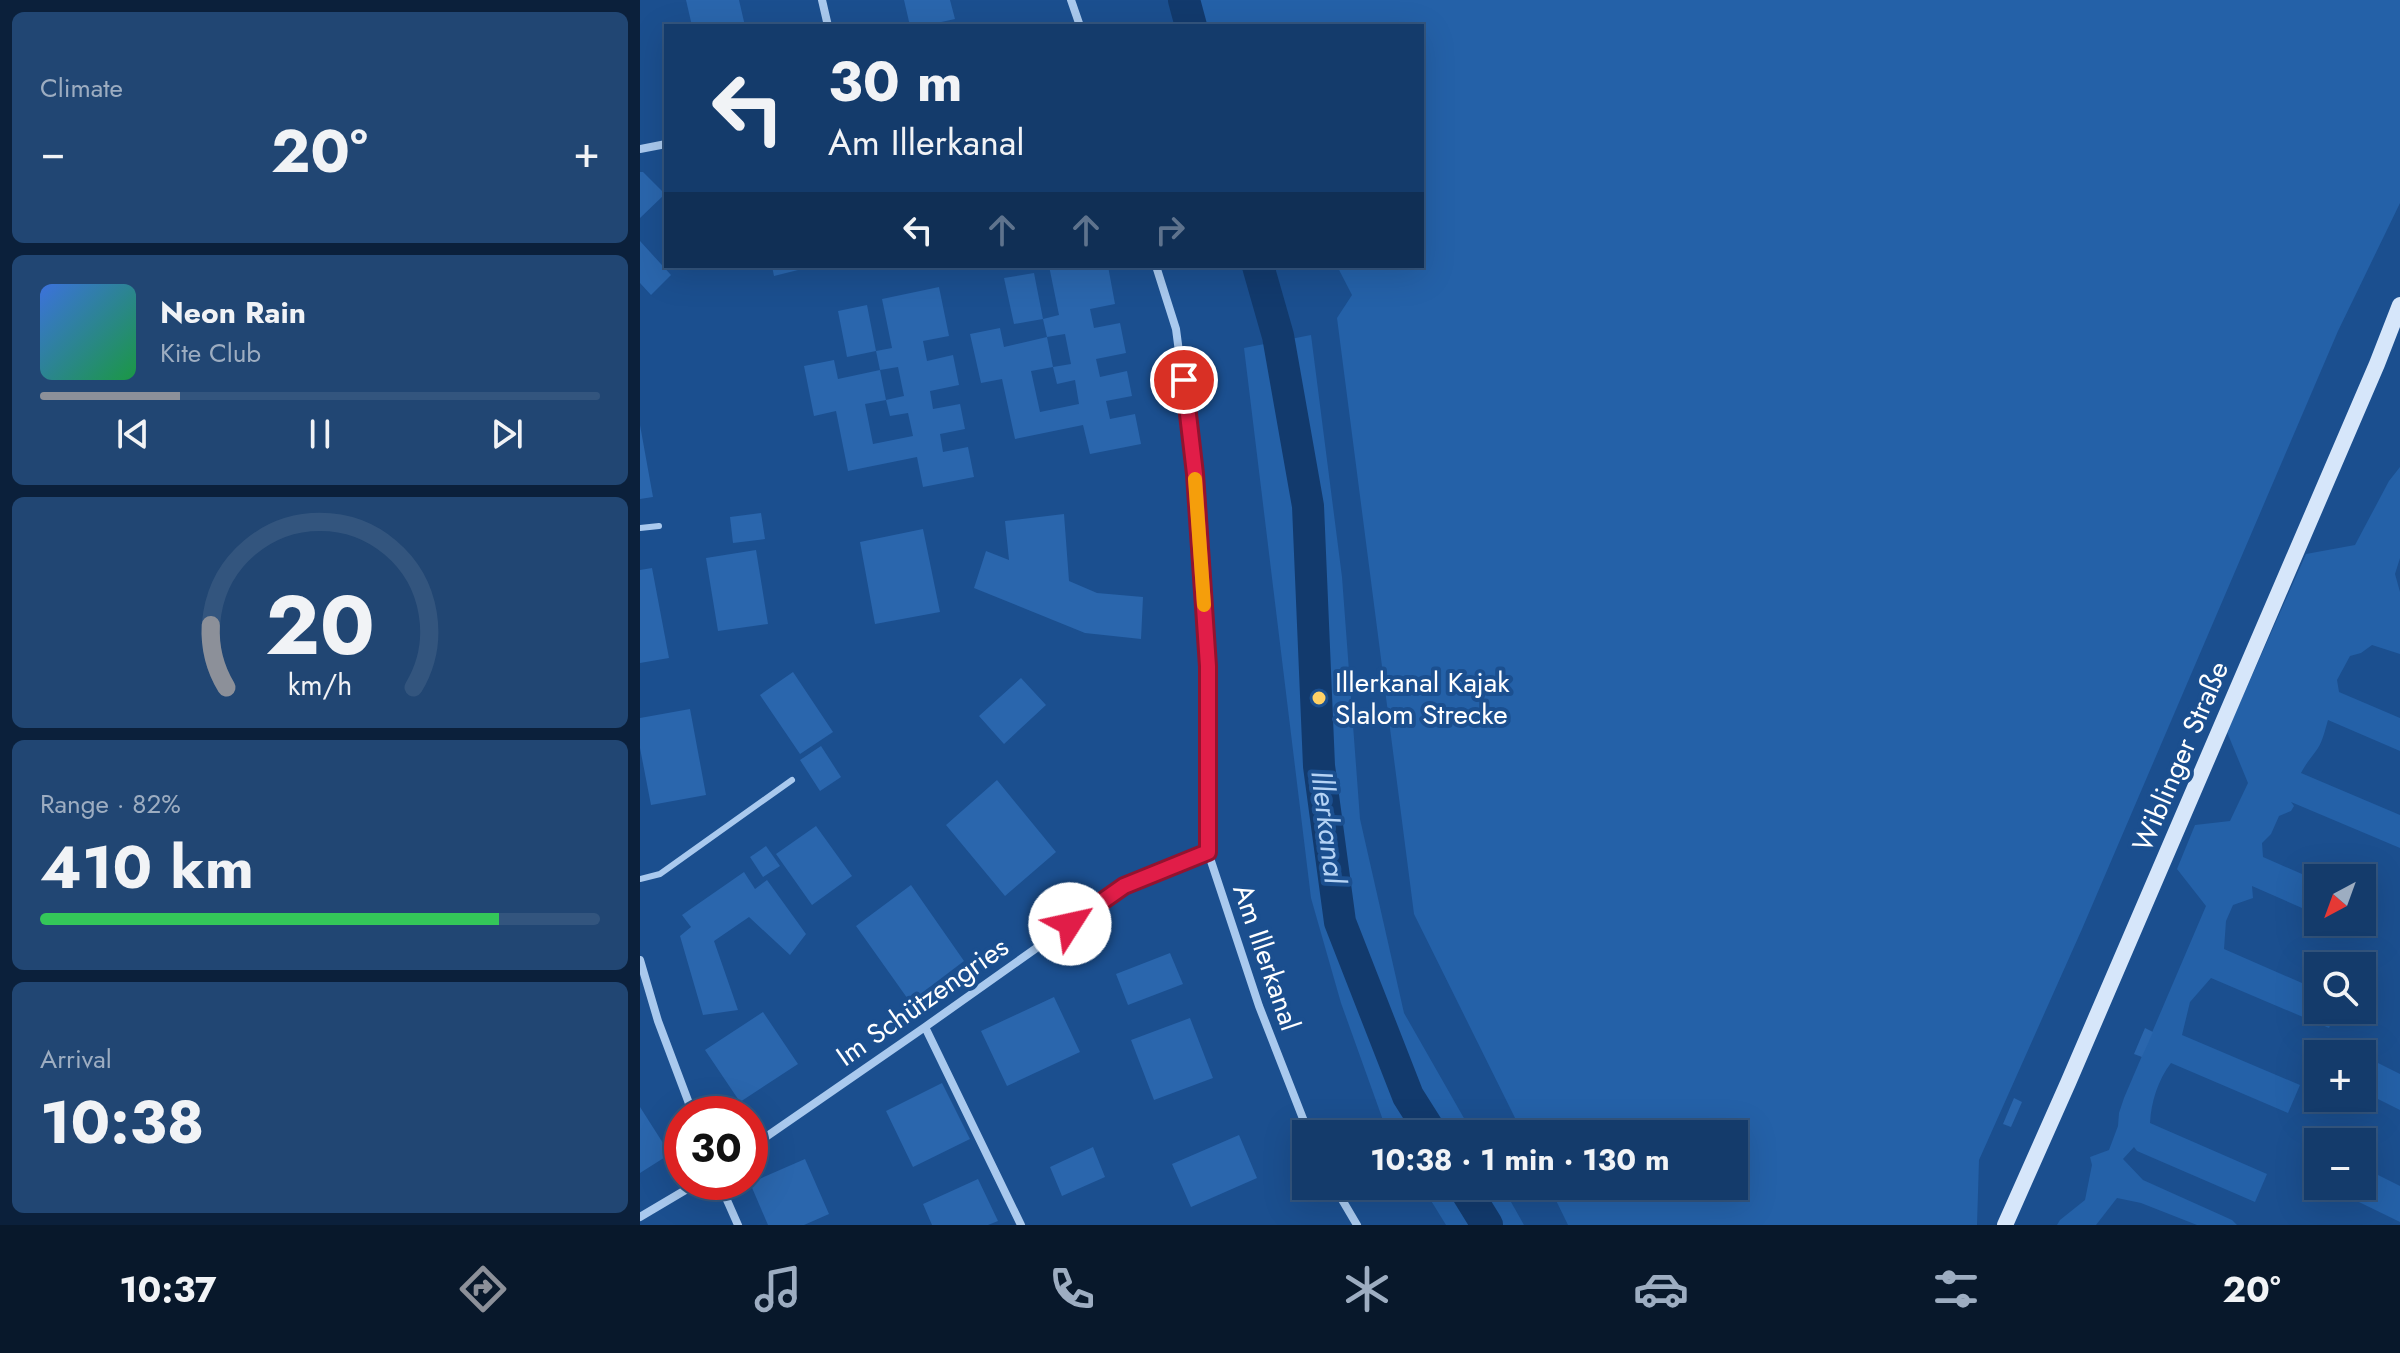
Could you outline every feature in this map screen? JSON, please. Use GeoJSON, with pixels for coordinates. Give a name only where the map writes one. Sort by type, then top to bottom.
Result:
{"type":"FeatureCollection","features":[{"type":"Feature","properties":{"kind":"main road","name":"Wiblinger Straße"},"geometry":{"type":"LineString","coordinates":[[2005,1225],[2400,305]]}},
{"type":"Feature","properties":{"kind":"street"},"geometry":{"type":"LineString","coordinates":[[822,0],[828,24]]}},
{"type":"Feature","properties":{"kind":"street"},"geometry":{"type":"LineString","coordinates":[[1071,0],[1079,24]]}},
{"type":"Feature","properties":{"kind":"street"},"geometry":{"type":"LineString","coordinates":[[640,149],[664,144]]}},
{"type":"Feature","properties":{"kind":"street","name":"Am Illerkanal"},"geometry":{"type":"LineString","coordinates":[[1157,268],[1176,329],[1195,474],[1208,666],[1208,852],[1259,1006],[1304,1120]]}},
{"type":"Feature","properties":{"kind":"street","name":"Im Schützengries"},"geometry":{"type":"LineString","coordinates":[[768,1136],[1124,886],[1208,852]]}},
{"type":"Feature","properties":{"kind":"street"},"geometry":{"type":"LineString","coordinates":[[640,960],[658,1021],[686,1096]]}},
{"type":"Feature","properties":{"kind":"street"},"geometry":{"type":"LineString","coordinates":[[925,1027],[1021,1225]]}},
{"type":"Feature","properties":{"kind":"street"},"geometry":{"type":"LineString","coordinates":[[640,1217],[669,1200]]}},
{"type":"Feature","properties":{"kind":"street"},"geometry":{"type":"LineString","coordinates":[[727,1200],[738,1225]]}},
{"type":"Feature","properties":{"kind":"street"},"geometry":{"type":"LineString","coordinates":[[1342,1200],[1357,1225]]}},
{"type":"Feature","properties":{"kind":"lane"},"geometry":{"type":"LineString","coordinates":[[640,528],[659,526]]}},
{"type":"Feature","properties":{"kind":"lane"},"geometry":{"type":"LineString","coordinates":[[640,879],[660,874],[792,780]]}},
{"type":"Feature","properties":{"kind":"shaded area"},"geometry":{"type":"Polygon","coordinates":[[[1195,0],[2400,0],[2400,203],[2338,331],[2082,929],[1979,1160],[1977,1225],[1568,1225],[1556,1200],[1748,1200],[1748,1120],[1516,1120],[1414,914],[1337,318],[1352,295],[1338,268],[1424,268],[1424,24],[1201,24],[1195,0]]]}},
{"type":"Feature","properties":{"kind":"shaded area","name":"Illerkanal Kajak Slalom Strecke"},"geometry":{"type":"Polygon","coordinates":[[[1311,335],[1342,577],[1360,819],[1404,1013],[1465,1120],[1383,1120],[1341,1003],[1311,898],[1244,348],[1311,335]]]}},
{"type":"Feature","properties":{"kind":"shaded area"},"geometry":{"type":"Polygon","coordinates":[[[2400,467],[2400,558],[2395,574],[2400,592],[2400,654],[2372,645],[2350,656],[2337,680],[2339,692],[2400,718],[2400,751],[2328,720],[2320,745],[2301,773],[2400,815],[2400,848],[2291,802],[2294,806],[2291,811],[2279,816],[2271,834],[2262,843],[2263,857],[2304,875],[2304,909],[2252,886],[2253,898],[2233,905],[2226,921],[2224,949],[2304,984],[2304,1017],[2211,978],[2190,1002],[2182,1035],[2300,1085],[2288,1113],[2171,1063],[2159,1084],[2152,1107],[2150,1123],[2267,1174],[2255,1202],[2137,1151],[2134,1147],[2123,1159],[2143,1180],[2237,1225],[2197,1225],[2141,1203],[2117,1198],[2096,1225],[2057,1225],[2085,1200],[2092,1165],[2090,1157],[2109,1150],[2124,1098],[2206,906],[2177,869],[2195,825],[2230,821],[2248,783],[2227,732],[2306,554],[2355,545],[2389,481],[2400,467]]]}},
{"type":"Feature","properties":{"kind":"shaded area"},"geometry":{"type":"Polygon","coordinates":[[[2376,1062],[2400,1074],[2400,1110],[2376,1098],[2376,1062]]]}},
{"type":"Feature","properties":{"kind":"shaded area"},"geometry":{"type":"Polygon","coordinates":[[[2376,1174],[2400,1186],[2400,1222],[2355,1200],[2376,1200],[2376,1174]]]}},
{"type":"Feature","properties":{"kind":"shaded area"},"geometry":{"type":"Polygon","coordinates":[[[1431,1200],[1510,1200],[1524,1225],[1446,1225],[1431,1200]]]}},
{"type":"Feature","properties":{"kind":"building"},"geometry":{"type":"Polygon","coordinates":[[[686,0],[739,0],[745,24],[692,24],[686,0]]]}},
{"type":"Feature","properties":{"kind":"building"},"geometry":{"type":"Polygon","coordinates":[[[904,0],[950,0],[955,19],[932,24],[910,24],[904,0]]]}},
{"type":"Feature","properties":{"kind":"building"},"geometry":{"type":"Polygon","coordinates":[[[640,172],[643,172],[664,195],[640,218],[640,172]]]}},
{"type":"Feature","properties":{"kind":"building"},"geometry":{"type":"Polygon","coordinates":[[[640,241],[671,275],[651,295],[640,283],[640,241]]]}},
{"type":"Feature","properties":{"kind":"building"},"geometry":{"type":"Polygon","coordinates":[[[772,268],[806,268],[774,276],[772,268]]]}},
{"type":"Feature","properties":{"kind":"building"},"geometry":{"type":"Polygon","coordinates":[[[1049,268],[1108,268],[1115,304],[1090,309],[1094,328],[1120,323],[1126,353],[1096,359],[1100,377],[1127,371],[1132,396],[1106,401],[1110,419],[1135,414],[1141,444],[1090,454],[1083,425],[1015,439],[1002,379],[981,383],[970,334],[1000,328],[1004,347],[1047,337],[1043,319],[1059,315],[1049,268]],[[1065,334],[1047,337],[1053,367],[1071,364],[1065,334]],[[1053,367],[1031,371],[1040,412],[1079,404],[1075,380],[1057,384],[1053,367]]]}},
{"type":"Feature","properties":{"kind":"building"},"geometry":{"type":"Polygon","coordinates":[[[1034,273],[1043,319],[1014,324],[1004,278],[1034,273]]]}},
{"type":"Feature","properties":{"kind":"building"},"geometry":{"type":"Polygon","coordinates":[[[939,287],[949,336],[923,341],[927,361],[953,355],[959,385],[930,391],[933,409],[960,404],[965,429],[940,434],[943,452],[968,447],[974,477],[923,487],[917,457],[848,471],[836,411],[814,416],[804,366],[834,360],[838,379],[880,370],[876,351],[892,348],[882,299],[939,287]],[[898,367],[880,370],[886,400],[904,396],[898,367]],[[886,400],[865,404],[873,444],[913,436],[908,413],[890,416],[886,400]]]}},
{"type":"Feature","properties":{"kind":"building"},"geometry":{"type":"Polygon","coordinates":[[[867,305],[876,351],[847,357],[838,311],[867,305]]]}},
{"type":"Feature","properties":{"kind":"building"},"geometry":{"type":"Polygon","coordinates":[[[640,425],[653,497],[640,499],[640,425]]]}},
{"type":"Feature","properties":{"kind":"building"},"geometry":{"type":"Polygon","coordinates":[[[761,513],[765,539],[733,543],[730,517],[761,513]]]}},
{"type":"Feature","properties":{"kind":"building"},"geometry":{"type":"Polygon","coordinates":[[[1064,514],[1069,581],[1097,593],[1143,597],[1141,639],[1085,633],[974,588],[986,551],[1009,560],[1005,521],[1064,514]]]}},
{"type":"Feature","properties":{"kind":"building"},"geometry":{"type":"Polygon","coordinates":[[[923,529],[940,612],[875,624],[860,542],[923,529]]]}},
{"type":"Feature","properties":{"kind":"building"},"geometry":{"type":"Polygon","coordinates":[[[756,550],[768,624],[718,631],[706,558],[756,550]]]}},
{"type":"Feature","properties":{"kind":"building"},"geometry":{"type":"Polygon","coordinates":[[[652,568],[669,658],[640,663],[640,570],[652,568]]]}},
{"type":"Feature","properties":{"kind":"building"},"geometry":{"type":"Polygon","coordinates":[[[793,672],[833,732],[800,754],[760,695],[793,672]]]}},
{"type":"Feature","properties":{"kind":"building"},"geometry":{"type":"Polygon","coordinates":[[[1021,678],[1046,705],[1004,744],[979,716],[1021,678]]]}},
{"type":"Feature","properties":{"kind":"building"},"geometry":{"type":"Polygon","coordinates":[[[690,709],[706,795],[651,805],[640,748],[640,718],[690,709]]]}},
{"type":"Feature","properties":{"kind":"building"},"geometry":{"type":"Polygon","coordinates":[[[821,746],[841,777],[820,791],[800,760],[821,746]]]}},
{"type":"Feature","properties":{"kind":"building"},"geometry":{"type":"Polygon","coordinates":[[[997,780],[1056,852],[1005,896],[946,825],[997,780]]]}},
{"type":"Feature","properties":{"kind":"building"},"geometry":{"type":"Polygon","coordinates":[[[816,826],[852,876],[812,905],[776,854],[816,826]]]}},
{"type":"Feature","properties":{"kind":"building"},"geometry":{"type":"Polygon","coordinates":[[[766,846],[780,866],[763,877],[750,857],[766,846]]]}},
{"type":"Feature","properties":{"kind":"building"},"geometry":{"type":"Polygon","coordinates":[[[744,872],[755,889],[767,880],[806,934],[790,955],[749,917],[714,941],[738,1010],[703,1015],[680,936],[691,927],[682,915],[744,872]]]}},
{"type":"Feature","properties":{"kind":"building"},"geometry":{"type":"Polygon","coordinates":[[[911,885],[964,961],[910,1002],[856,926],[911,885]]]}},
{"type":"Feature","properties":{"kind":"building"},"geometry":{"type":"Polygon","coordinates":[[[1170,953],[1183,984],[1128,1005],[1116,974],[1170,953]]]}},
{"type":"Feature","properties":{"kind":"building"},"geometry":{"type":"Polygon","coordinates":[[[1054,997],[1080,1052],[1007,1086],[981,1031],[1054,997]]]}},
{"type":"Feature","properties":{"kind":"building"},"geometry":{"type":"Polygon","coordinates":[[[763,1012],[798,1064],[749,1096],[736,1096],[705,1050],[763,1012]]]}},
{"type":"Feature","properties":{"kind":"building"},"geometry":{"type":"Polygon","coordinates":[[[1190,1018],[1213,1078],[1154,1100],[1131,1040],[1190,1018]]]}},
{"type":"Feature","properties":{"kind":"building"},"geometry":{"type":"Polygon","coordinates":[[[2145,1028],[2153,1032],[2142,1057],[2134,1054],[2145,1028]]]}},
{"type":"Feature","properties":{"kind":"building"},"geometry":{"type":"Polygon","coordinates":[[[942,1083],[970,1139],[913,1167],[886,1111],[942,1083]]]}},
{"type":"Feature","properties":{"kind":"building"},"geometry":{"type":"Polygon","coordinates":[[[2014,1098],[2022,1102],[2011,1127],[2003,1124],[2014,1098]]]}},
{"type":"Feature","properties":{"kind":"building"},"geometry":{"type":"Polygon","coordinates":[[[640,1107],[664,1145],[664,1158],[640,1173],[640,1107]]]}},
{"type":"Feature","properties":{"kind":"building"},"geometry":{"type":"Polygon","coordinates":[[[1239,1135],[1257,1178],[1191,1207],[1172,1164],[1239,1135]]]}},
{"type":"Feature","properties":{"kind":"building"},"geometry":{"type":"Polygon","coordinates":[[[1093,1147],[1105,1177],[1062,1196],[1050,1167],[1093,1147]]]}},
{"type":"Feature","properties":{"kind":"building"},"geometry":{"type":"Polygon","coordinates":[[[805,1159],[829,1214],[804,1225],[768,1225],[757,1200],[768,1200],[768,1175],[805,1159]]]}},
{"type":"Feature","properties":{"kind":"building"},"geometry":{"type":"Polygon","coordinates":[[[978,1179],[998,1221],[988,1225],[932,1225],[923,1204],[978,1179]]]}},
{"type":"Feature","properties":{"kind":"waterway","name":"Illerkanal"},"geometry":{"type":"LineString","coordinates":[[1184,0],[1190,24]]}},
{"type":"Feature","properties":{"kind":"waterway","name":"Illerkanal"},"geometry":{"type":"LineString","coordinates":[[1259,268],[1278,336],[1308,506],[1319,766],[1340,922],[1408,1096],[1423,1120]]}},
{"type":"Feature","properties":{"kind":"waterway","name":"Illerkanal"},"geometry":{"type":"LineString","coordinates":[[1472,1200],[1487,1225]]}},
{"type":"Feature","properties":{"kind":"slow traffic"},"geometry":{"type":"LineString","coordinates":[[1195,479],[1204,605]]}},
{"type":"Feature","properties":{"kind":"place","name":"Illerkanal Kajak Slalom Strecke"},"geometry":{"type":"Point","coordinates":[1319,698]}},
{"type":"Feature","properties":{"kind":"route"},"geometry":{"type":"LineString","coordinates":[[1070,924],[1124,886],[1208,852],[1208,666],[1195,474],[1184,380]]}}]}
